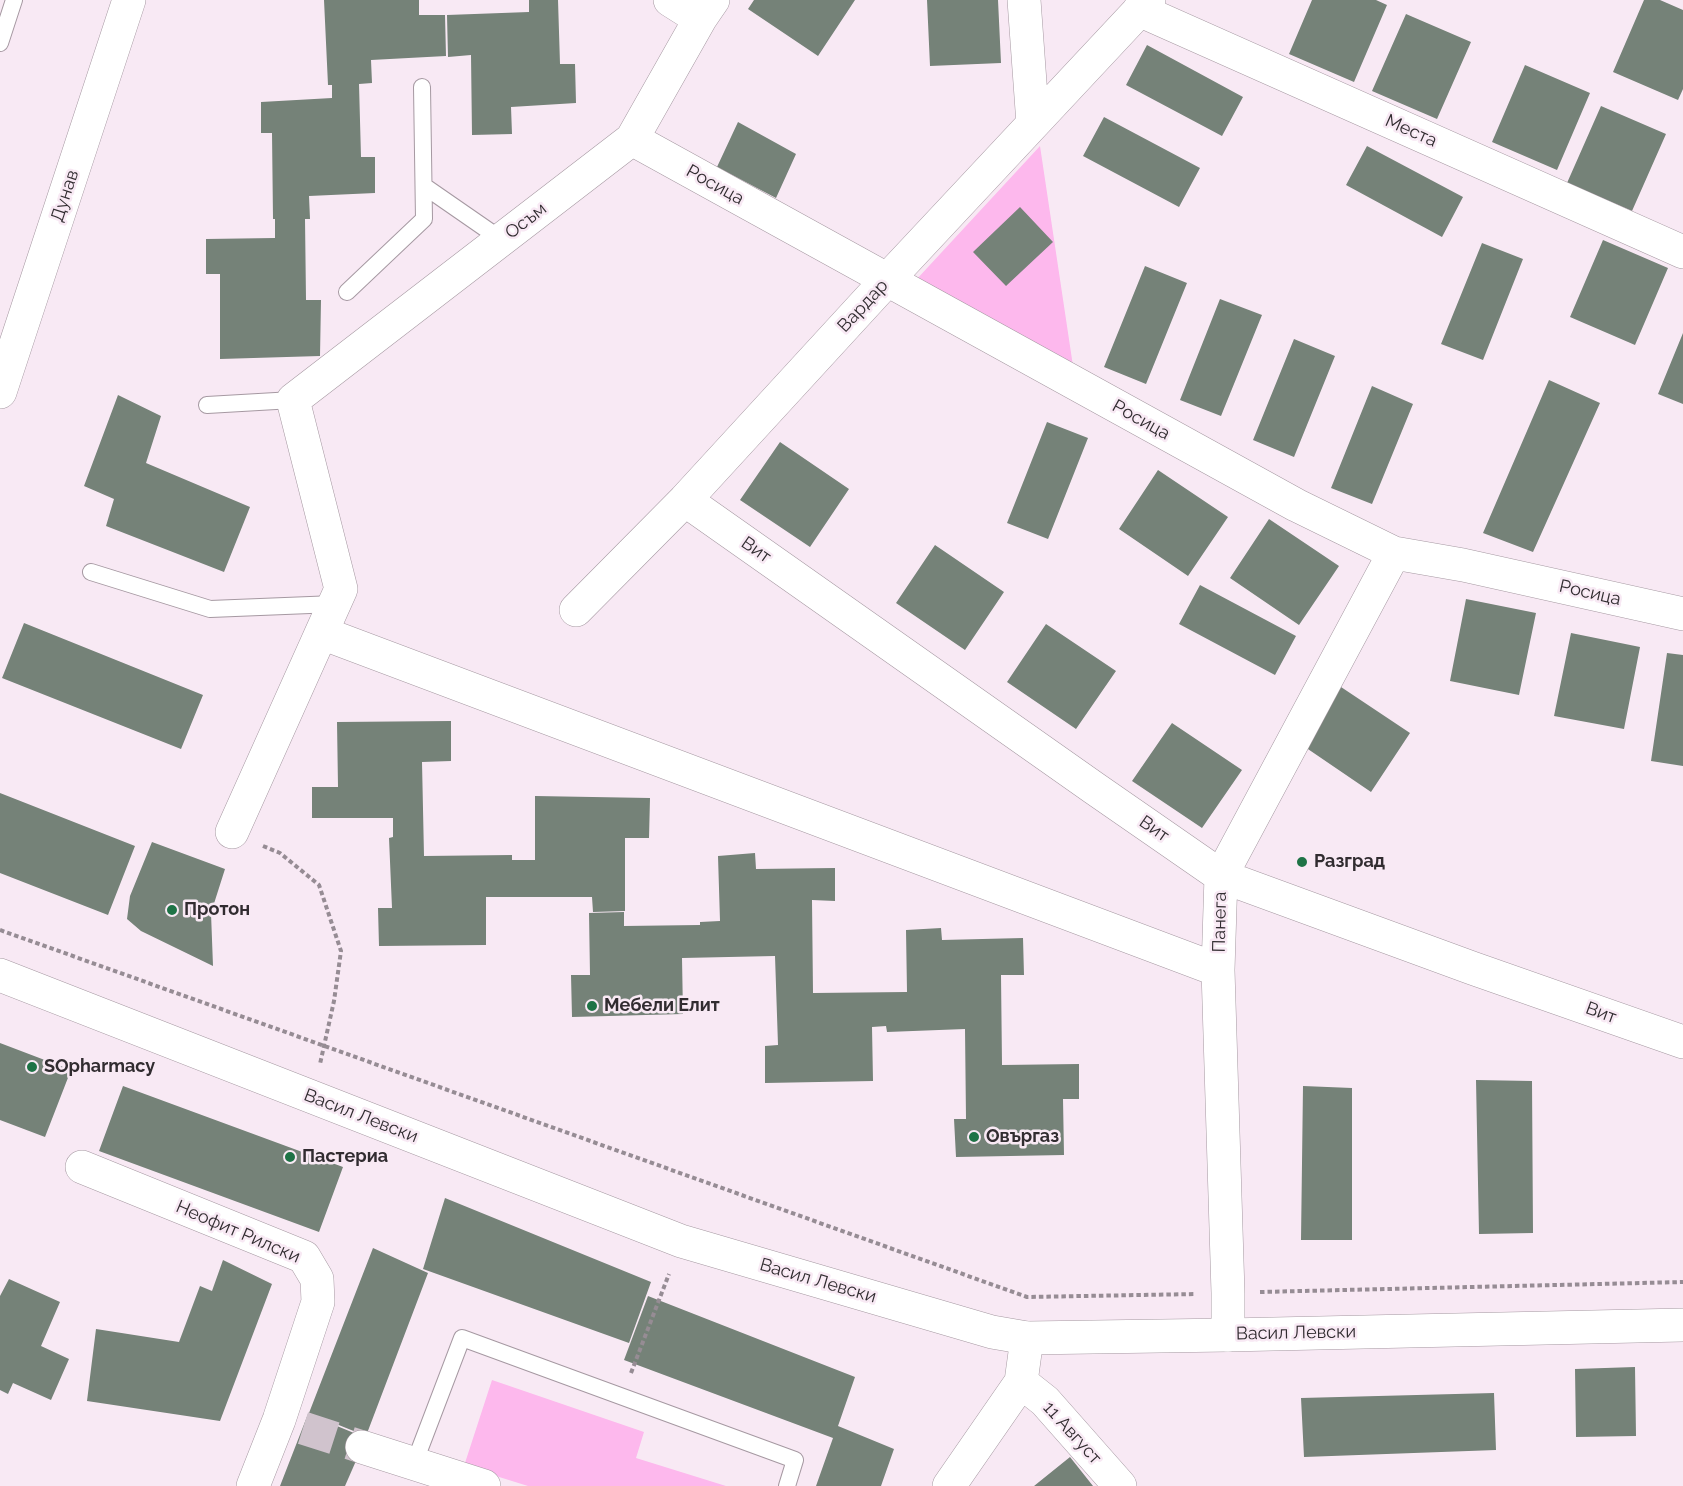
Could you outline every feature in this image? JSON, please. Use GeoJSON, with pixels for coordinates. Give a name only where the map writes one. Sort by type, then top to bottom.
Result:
{"type":"FeatureCollection","features":[{"type":"Feature","properties":{"kind":"street"},"geometry":{"type":"LineString","coordinates":[[670,0],[706,10]]}},
{"type":"Feature","properties":{"kind":"street"},"geometry":{"type":"LineString","coordinates":[[1024,0],[1033,124]]}},
{"type":"Feature","properties":{"kind":"street","name":"Дунав"},"geometry":{"type":"LineString","coordinates":[[0,391],[126,1]]}},
{"type":"Feature","properties":{"kind":"street","name":"Вардар"},"geometry":{"type":"LineString","coordinates":[[576,610],[685,500],[1144,5]]}},
{"type":"Feature","properties":{"kind":"street","name":"Места"},"geometry":{"type":"LineString","coordinates":[[1144,5],[1683,252]]}},
{"type":"Feature","properties":{"kind":"street","name":"Осъм"},"geometry":{"type":"LineString","coordinates":[[293,400],[632,139],[706,10]]}},
{"type":"Feature","properties":{"kind":"street","name":"Росица"},"geometry":{"type":"LineString","coordinates":[[632,139],[1296,505],[1394,553],[1463,565],[1683,614]]}},
{"type":"Feature","properties":{"kind":"street"},"geometry":{"type":"LineString","coordinates":[[232,832],[341,589],[293,400]]}},
{"type":"Feature","properties":{"kind":"street","name":"Вит"},"geometry":{"type":"LineString","coordinates":[[685,500],[1221,876],[1683,1042]]}},
{"type":"Feature","properties":{"kind":"street","name":"Панега"},"geometry":{"type":"LineString","coordinates":[[1228,1335],[1218,970],[1221,876],[1394,553]]}},
{"type":"Feature","properties":{"kind":"street"},"geometry":{"type":"LineString","coordinates":[[328,618],[1218,970]]}},
{"type":"Feature","properties":{"kind":"street","name":"Васил Левски"},"geometry":{"type":"LineString","coordinates":[[0,975],[681,1241],[992,1332],[1027,1338],[1683,1325]]}},
{"type":"Feature","properties":{"kind":"street","name":"Неофит Рилски"},"geometry":{"type":"LineString","coordinates":[[82,1167],[304,1257],[317,1279],[318,1302],[291,1424],[253,1486]]}},
{"type":"Feature","properties":{"kind":"street"},"geometry":{"type":"LineString","coordinates":[[949,1486],[1021,1382],[1027,1338]]}},
{"type":"Feature","properties":{"kind":"street","name":"11 Август"},"geometry":{"type":"LineString","coordinates":[[1021,1382],[1045,1401],[1120,1486]]}},
{"type":"Feature","properties":{"kind":"street"},"geometry":{"type":"LineString","coordinates":[[362,1447],[484,1486]]}},
{"type":"Feature","properties":{"kind":"lane"},"geometry":{"type":"LineString","coordinates":[[0,43],[14,0]]}},
{"type":"Feature","properties":{"kind":"lane"},"geometry":{"type":"LineString","coordinates":[[347,292],[424,219],[422,87]]}},
{"type":"Feature","properties":{"kind":"lane"},"geometry":{"type":"LineString","coordinates":[[424,186],[501,240]]}},
{"type":"Feature","properties":{"kind":"lane"},"geometry":{"type":"LineString","coordinates":[[207,405],[293,400]]}},
{"type":"Feature","properties":{"kind":"lane"},"geometry":{"type":"LineString","coordinates":[[91,572],[210,609],[328,618]]}},
{"type":"Feature","properties":{"kind":"lane"},"geometry":{"type":"LineString","coordinates":[[414,1464],[462,1338],[795,1460],[787,1486]]}},
{"type":"Feature","properties":{"kind":"path"},"geometry":{"type":"LineString","coordinates":[[232,832],[280,853],[320,885],[341,951],[334,1001],[312,1097]]}},
{"type":"Feature","properties":{"kind":"path"},"geometry":{"type":"LineString","coordinates":[[0,930],[1027,1297],[1683,1282]]}},
{"type":"Feature","properties":{"kind":"path"},"geometry":{"type":"LineString","coordinates":[[635,1364],[671,1268]]}},
{"type":"Feature","properties":{"kind":"shaded area"},"geometry":{"type":"Polygon","coordinates":[[[1040,146],[1073,366],[916,280],[1040,146]]]}},
{"type":"Feature","properties":{"kind":"shaded area"},"geometry":{"type":"Polygon","coordinates":[[[492,1380],[644,1432],[636,1458],[726,1486],[528,1486],[464,1466],[492,1380]]]}},
{"type":"Feature","properties":{"kind":"building"},"geometry":{"type":"Polygon","coordinates":[[[324,0],[419,0],[419,15],[445,15],[446,56],[371,60],[372,83],[359,84],[361,157],[375,157],[375,193],[309,196],[310,219],[305,219],[306,300],[321,300],[320,356],[220,359],[220,274],[206,274],[206,239],[275,238],[272,133],[261,133],[261,102],[332,98],[332,85],[328,85],[324,0]]]}},
{"type":"Feature","properties":{"kind":"building"},"geometry":{"type":"Polygon","coordinates":[[[529,0],[558,0],[560,64],[575,64],[576,103],[511,107],[512,134],[472,135],[471,55],[448,57],[447,15],[529,12],[529,0]]]}},
{"type":"Feature","properties":{"kind":"building"},"geometry":{"type":"Polygon","coordinates":[[[754,0],[855,0],[818,56],[748,9],[754,0]]]}},
{"type":"Feature","properties":{"kind":"building"},"geometry":{"type":"Polygon","coordinates":[[[927,0],[998,0],[1001,63],[930,66],[927,0]]]}},
{"type":"Feature","properties":{"kind":"building"},"geometry":{"type":"Polygon","coordinates":[[[1312,0],[1376,0],[1387,5],[1354,82],[1289,54],[1312,0]]]}},
{"type":"Feature","properties":{"kind":"building"},"geometry":{"type":"Polygon","coordinates":[[[1644,0],[1660,0],[1683,10],[1683,89],[1678,100],[1613,72],[1644,0]]]}},
{"type":"Feature","properties":{"kind":"building"},"geometry":{"type":"Polygon","coordinates":[[[1406,14],[1471,42],[1437,119],[1372,91],[1406,14]]]}},
{"type":"Feature","properties":{"kind":"building"},"geometry":{"type":"Polygon","coordinates":[[[1147,45],[1243,97],[1222,136],[1126,85],[1147,45]]]}},
{"type":"Feature","properties":{"kind":"building"},"geometry":{"type":"Polygon","coordinates":[[[1525,65],[1590,93],[1557,170],[1492,142],[1525,65]]]}},
{"type":"Feature","properties":{"kind":"building"},"geometry":{"type":"Polygon","coordinates":[[[1601,106],[1666,134],[1632,211],[1567,183],[1601,106]]]}},
{"type":"Feature","properties":{"kind":"building"},"geometry":{"type":"Polygon","coordinates":[[[1104,117],[1200,168],[1179,207],[1083,156],[1104,117]]]}},
{"type":"Feature","properties":{"kind":"building"},"geometry":{"type":"Polygon","coordinates":[[[738,122],[796,154],[776,198],[717,167],[738,122]]]}},
{"type":"Feature","properties":{"kind":"building"},"geometry":{"type":"Polygon","coordinates":[[[1367,146],[1463,197],[1442,237],[1346,185],[1367,146]]]}},
{"type":"Feature","properties":{"kind":"building"},"geometry":{"type":"Polygon","coordinates":[[[1020,207],[1053,242],[1006,286],[973,252],[1020,207]]]}},
{"type":"Feature","properties":{"kind":"building"},"geometry":{"type":"Polygon","coordinates":[[[1603,240],[1668,268],[1635,345],[1570,317],[1603,240]]]}},
{"type":"Feature","properties":{"kind":"building"},"geometry":{"type":"Polygon","coordinates":[[[1482,243],[1523,259],[1483,360],[1441,344],[1482,243]]]}},
{"type":"Feature","properties":{"kind":"building"},"geometry":{"type":"Polygon","coordinates":[[[1145,266],[1187,283],[1146,384],[1104,367],[1145,266]]]}},
{"type":"Feature","properties":{"kind":"building"},"geometry":{"type":"Polygon","coordinates":[[[1220,299],[1262,315],[1221,416],[1180,400],[1220,299]]]}},
{"type":"Feature","properties":{"kind":"building"},"geometry":{"type":"Polygon","coordinates":[[[1683,333],[1683,404],[1658,394],[1683,333]]]}},
{"type":"Feature","properties":{"kind":"building"},"geometry":{"type":"Polygon","coordinates":[[[1294,339],[1335,356],[1294,457],[1253,440],[1294,339]]]}},
{"type":"Feature","properties":{"kind":"building"},"geometry":{"type":"Polygon","coordinates":[[[1549,380],[1600,403],[1533,552],[1483,533],[1549,380]]]}},
{"type":"Feature","properties":{"kind":"building"},"geometry":{"type":"Polygon","coordinates":[[[1372,386],[1413,404],[1372,504],[1331,488],[1372,386]]]}},
{"type":"Feature","properties":{"kind":"building"},"geometry":{"type":"Polygon","coordinates":[[[118,395],[161,416],[146,463],[250,507],[224,572],[106,526],[114,499],[84,486],[118,395]]]}},
{"type":"Feature","properties":{"kind":"building"},"geometry":{"type":"Polygon","coordinates":[[[1047,422],[1088,438],[1048,539],[1007,523],[1047,422]]]}},
{"type":"Feature","properties":{"kind":"building"},"geometry":{"type":"Polygon","coordinates":[[[780,442],[849,489],[810,547],[740,500],[780,442]]]}},
{"type":"Feature","properties":{"kind":"building"},"geometry":{"type":"Polygon","coordinates":[[[1158,470],[1228,517],[1188,576],[1119,529],[1158,470]]]}},
{"type":"Feature","properties":{"kind":"building"},"geometry":{"type":"Polygon","coordinates":[[[1269,519],[1339,566],[1299,625],[1230,578],[1269,519]]]}},
{"type":"Feature","properties":{"kind":"building"},"geometry":{"type":"Polygon","coordinates":[[[935,545],[1004,592],[965,650],[896,603],[935,545]]]}},
{"type":"Feature","properties":{"kind":"building"},"geometry":{"type":"Polygon","coordinates":[[[1200,585],[1296,636],[1275,675],[1179,624],[1200,585]]]}},
{"type":"Feature","properties":{"kind":"building"},"geometry":{"type":"Polygon","coordinates":[[[1466,599],[1536,613],[1519,695],[1450,681],[1466,599]]]}},
{"type":"Feature","properties":{"kind":"building"},"geometry":{"type":"Polygon","coordinates":[[[24,623],[203,695],[181,749],[2,678],[24,623]]]}},
{"type":"Feature","properties":{"kind":"building"},"geometry":{"type":"Polygon","coordinates":[[[1046,624],[1116,671],[1076,729],[1007,682],[1046,624]]]}},
{"type":"Feature","properties":{"kind":"building"},"geometry":{"type":"Polygon","coordinates":[[[1571,633],[1640,647],[1624,729],[1554,716],[1571,633]]]}},
{"type":"Feature","properties":{"kind":"building"},"geometry":{"type":"Polygon","coordinates":[[[1667,653],[1683,655],[1683,766],[1651,761],[1667,653]]]}},
{"type":"Feature","properties":{"kind":"building"},"geometry":{"type":"Polygon","coordinates":[[[1341,687],[1410,733],[1371,792],[1302,745],[1341,687]]]}},
{"type":"Feature","properties":{"kind":"building"},"geometry":{"type":"Polygon","coordinates":[[[451,721],[451,761],[422,762],[424,856],[512,855],[512,860],[535,860],[535,796],[650,798],[649,838],[625,838],[625,911],[593,912],[592,897],[486,897],[486,945],[379,946],[378,908],[392,908],[389,838],[393,837],[393,818],[312,818],[312,787],[338,787],[337,722],[451,721]]]}},
{"type":"Feature","properties":{"kind":"building"},"geometry":{"type":"Polygon","coordinates":[[[1172,723],[1242,770],[1202,828],[1132,781],[1172,723]]]}},
{"type":"Feature","properties":{"kind":"building"},"geometry":{"type":"Polygon","coordinates":[[[0,793],[135,846],[108,915],[0,873],[0,793]]]}},
{"type":"Feature","properties":{"kind":"building"},"geometry":{"type":"Polygon","coordinates":[[[152,842],[225,869],[211,913],[213,966],[141,931],[127,919],[130,896],[152,842]]]}},
{"type":"Feature","properties":{"kind":"building"},"geometry":{"type":"Polygon","coordinates":[[[755,853],[756,869],[835,868],[835,901],[812,900],[813,993],[907,992],[906,930],[941,928],[942,940],[1023,938],[1024,975],[1001,975],[1002,1065],[1079,1064],[1079,1099],[1063,1099],[1064,1155],[956,1157],[954,1119],[966,1119],[965,1029],[887,1032],[886,1026],[872,1027],[873,1081],[765,1083],[765,1046],[778,1045],[775,956],[682,958],[683,1014],[572,1017],[571,975],[590,975],[589,913],[624,912],[624,926],[700,925],[700,922],[720,921],[718,856],[755,853]]]}},
{"type":"Feature","properties":{"kind":"building"},"geometry":{"type":"Polygon","coordinates":[[[0,1043],[71,1070],[45,1137],[0,1120],[0,1043]]]}},
{"type":"Feature","properties":{"kind":"building"},"geometry":{"type":"Polygon","coordinates":[[[1476,1080],[1532,1081],[1533,1233],[1479,1234],[1476,1080]]]}},
{"type":"Feature","properties":{"kind":"building"},"geometry":{"type":"Polygon","coordinates":[[[123,1086],[343,1167],[319,1232],[99,1151],[123,1086]]]}},
{"type":"Feature","properties":{"kind":"building"},"geometry":{"type":"Polygon","coordinates":[[[1303,1086],[1352,1088],[1352,1240],[1301,1240],[1303,1086]]]}},
{"type":"Feature","properties":{"kind":"building"},"geometry":{"type":"Polygon","coordinates":[[[445,1198],[651,1282],[629,1343],[423,1269],[445,1198]]]}},
{"type":"Feature","properties":{"kind":"building"},"geometry":{"type":"Polygon","coordinates":[[[373,1248],[428,1273],[366,1436],[309,1413],[373,1248]]]}},
{"type":"Feature","properties":{"kind":"building"},"geometry":{"type":"Polygon","coordinates":[[[223,1260],[272,1284],[220,1421],[87,1401],[96,1329],[179,1342],[200,1286],[212,1291],[223,1260]]]}},
{"type":"Feature","properties":{"kind":"building"},"geometry":{"type":"Polygon","coordinates":[[[9,1279],[60,1302],[41,1346],[69,1359],[51,1400],[13,1383],[8,1394],[0,1390],[0,1296],[9,1279]]]}},
{"type":"Feature","properties":{"kind":"building"},"geometry":{"type":"Polygon","coordinates":[[[648,1296],[855,1377],[838,1426],[894,1449],[881,1486],[816,1486],[833,1438],[624,1360],[648,1296]]]}},
{"type":"Feature","properties":{"kind":"building"},"geometry":{"type":"Polygon","coordinates":[[[1635,1367],[1636,1436],[1576,1437],[1575,1369],[1635,1367]]]}},
{"type":"Feature","properties":{"kind":"building"},"geometry":{"type":"Polygon","coordinates":[[[1494,1393],[1496,1450],[1304,1457],[1301,1398],[1494,1393]]]}},
{"type":"Feature","properties":{"kind":"building"},"geometry":{"type":"Polygon","coordinates":[[[308,1414],[366,1438],[345,1486],[280,1486],[308,1414]]]}},
{"type":"Feature","properties":{"kind":"building"},"geometry":{"type":"Polygon","coordinates":[[[1070,1457],[1093,1486],[1034,1486],[1070,1457]]]}},
{"type":"Feature","properties":{"kind":"tunnel"},"geometry":{"type":"LineString","coordinates":[[303,1428],[362,1447]]}},
{"type":"Feature","properties":{"kind":"place","name":"Разград"},"geometry":{"type":"Point","coordinates":[1302,862]}},
{"type":"Feature","properties":{"kind":"place","name":"Протон"},"geometry":{"type":"Point","coordinates":[172,910]}},
{"type":"Feature","properties":{"kind":"place","name":"Мебели Елит"},"geometry":{"type":"Point","coordinates":[592,1006]}},
{"type":"Feature","properties":{"kind":"place","name":"SOpharmacy"},"geometry":{"type":"Point","coordinates":[32,1067]}},
{"type":"Feature","properties":{"kind":"place","name":"Овъргаз"},"geometry":{"type":"Point","coordinates":[974,1137]}},
{"type":"Feature","properties":{"kind":"place","name":"Пастериа"},"geometry":{"type":"Point","coordinates":[290,1157]}}]}
